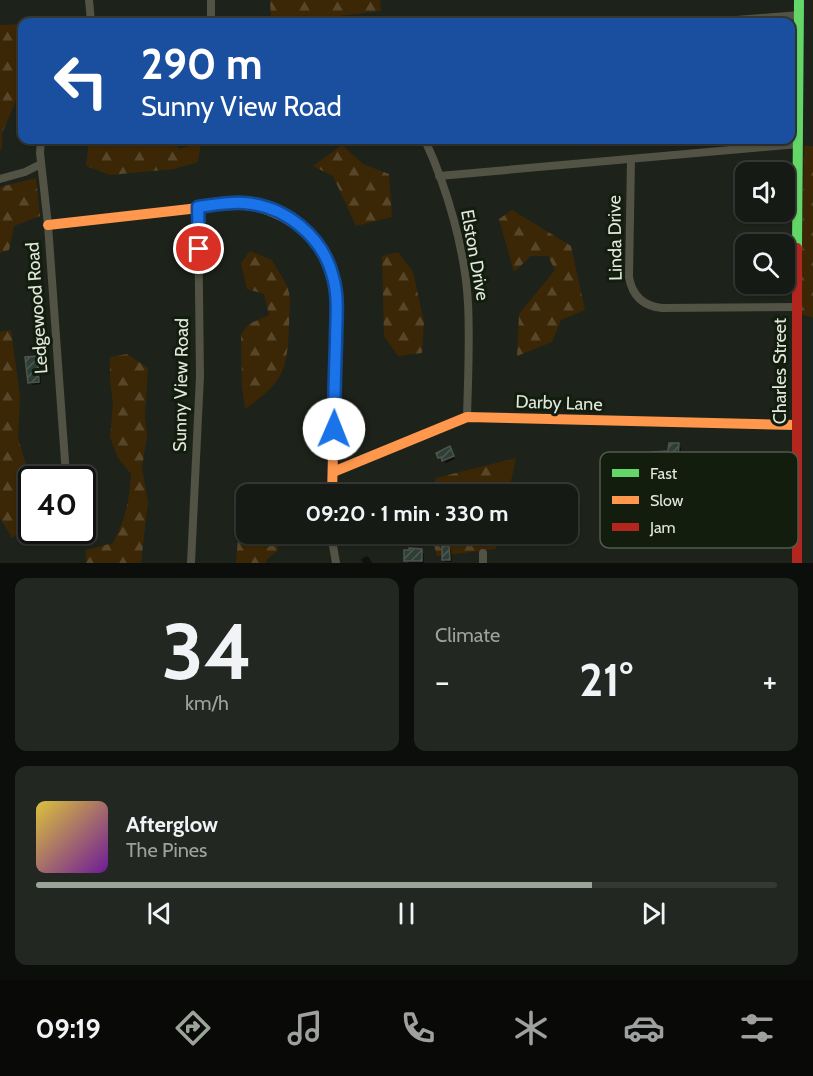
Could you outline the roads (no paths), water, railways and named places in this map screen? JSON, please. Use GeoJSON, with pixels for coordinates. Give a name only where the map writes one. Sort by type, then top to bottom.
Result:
{"type":"FeatureCollection","features":[{"type":"Feature","properties":{"kind":"street"},"geometry":{"type":"LineString","coordinates":[[89,0],[91,18]]}},
{"type":"Feature","properties":{"kind":"street"},"geometry":{"type":"LineString","coordinates":[[211,0],[211,18]]}},
{"type":"Feature","properties":{"kind":"street","name":"Charles Street"},"geometry":{"type":"LineString","coordinates":[[796,452],[799,0]]}},
{"type":"Feature","properties":{"kind":"street"},"geometry":{"type":"LineString","coordinates":[[762,18],[800,15]]}},
{"type":"Feature","properties":{"kind":"street","name":"Ledgewood Road"},"geometry":{"type":"LineString","coordinates":[[41,144],[65,466]]}},
{"type":"Feature","properties":{"kind":"street","name":"Elston Drive"},"geometry":{"type":"LineString","coordinates":[[427,144],[447,196],[460,248],[468,301],[468,417]]}},
{"type":"Feature","properties":{"kind":"street"},"geometry":{"type":"LineString","coordinates":[[439,176],[798,144]]}},
{"type":"Feature","properties":{"kind":"street","name":"Linda Drive"},"geometry":{"type":"LineString","coordinates":[[631,159],[629,277],[633,291],[642,301],[662,308],[796,307]]}},
{"type":"Feature","properties":{"kind":"street"},"geometry":{"type":"LineString","coordinates":[[0,178],[25,172],[41,164]]}},
{"type":"Feature","properties":{"kind":"street"},"geometry":{"type":"LineString","coordinates":[[48,225],[243,203],[273,210],[300,225],[315,240],[326,258],[337,298],[332,484]]}},
{"type":"Feature","properties":{"kind":"street","name":"Sunny View Road"},"geometry":{"type":"LineString","coordinates":[[191,563],[200,376],[198,207]]}},
{"type":"Feature","properties":{"kind":"street","name":"Darby Lane"},"geometry":{"type":"LineString","coordinates":[[333,472],[468,417],[796,425]]}},
{"type":"Feature","properties":{"kind":"street"},"geometry":{"type":"LineString","coordinates":[[333,544],[336,563]]}},
{"type":"Feature","properties":{"kind":"street","name":"Charles Street"},"geometry":{"type":"LineString","coordinates":[[797,548],[797,563]]}}]}
